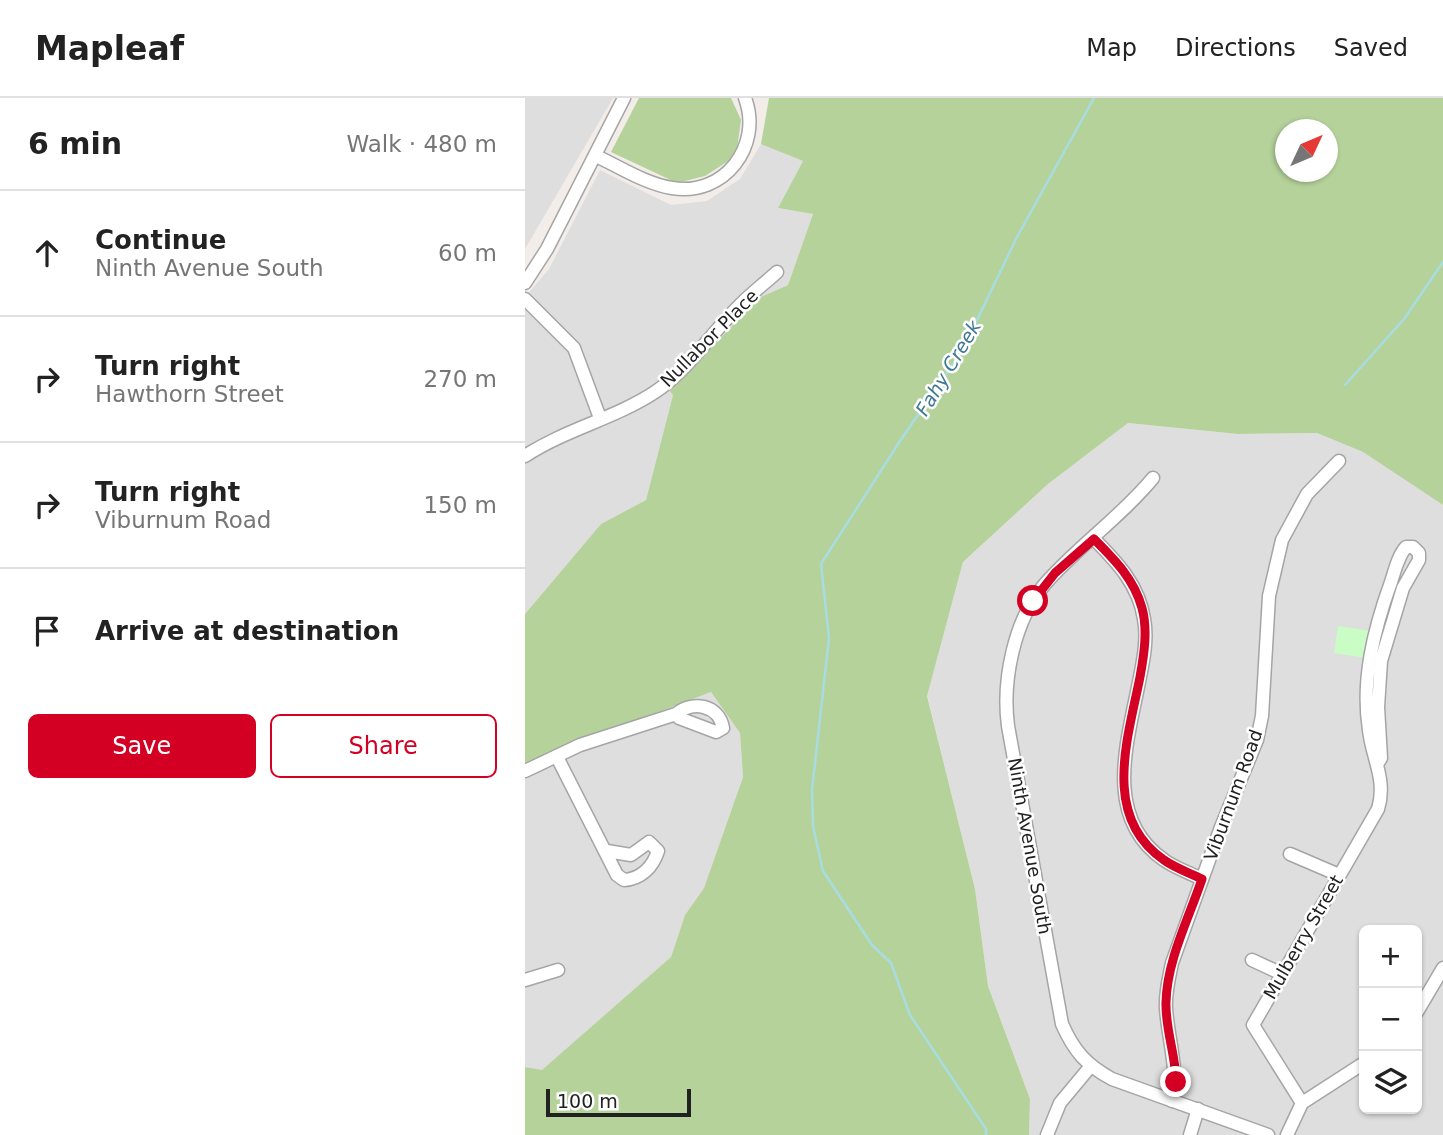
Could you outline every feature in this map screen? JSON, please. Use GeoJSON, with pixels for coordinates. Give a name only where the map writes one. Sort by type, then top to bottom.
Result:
{"type":"FeatureCollection","features":[{"type":"Feature","properties":{"kind":"street"},"geometry":{"type":"LineString","coordinates":[[525,283],[543,257],[624,98]]}},
{"type":"Feature","properties":{"kind":"street"},"geometry":{"type":"LineString","coordinates":[[596,156],[669,188],[704,187],[724,176],[741,156],[751,121],[745,98]]}},
{"type":"Feature","properties":{"kind":"street","name":"Nullabor Place"},"geometry":{"type":"LineString","coordinates":[[525,456],[554,438],[638,402],[673,378],[737,307],[778,272]]}},
{"type":"Feature","properties":{"kind":"street"},"geometry":{"type":"LineString","coordinates":[[525,299],[574,348],[600,418]]}},
{"type":"Feature","properties":{"kind":"street","name":"Viburnum Road"},"geometry":{"type":"LineString","coordinates":[[1172,1101],[1176,1070],[1165,1005],[1167,986],[1172,963],[1202,879],[1257,740],[1262,716],[1269,596],[1282,540],[1307,494],[1339,461]]}},
{"type":"Feature","properties":{"kind":"street","name":"Ninth Avenue South"},"geometry":{"type":"LineString","coordinates":[[1153,478],[1129,507],[1055,573],[1033,601],[1021,628],[1005,694],[1008,726],[1062,1024],[1077,1054],[1090,1067],[1112,1079],[1268,1135]]}},
{"type":"Feature","properties":{"kind":"street"},"geometry":{"type":"LineString","coordinates":[[1094,539],[1131,582],[1145,621],[1143,660],[1123,767],[1128,813],[1153,852],[1202,879]]}},
{"type":"Feature","properties":{"kind":"street","name":"Mulberry Street"},"geometry":{"type":"LineString","coordinates":[[1302,1103],[1252,1026],[1378,809],[1382,788],[1367,714],[1369,661],[1383,605],[1401,555],[1406,547],[1413,547],[1419,553],[1419,559],[1403,588],[1381,661],[1378,707],[1381,758],[1378,763]]}},
{"type":"Feature","properties":{"kind":"street"},"geometry":{"type":"LineString","coordinates":[[525,771],[580,745],[676,714]]}},
{"type":"Feature","properties":{"kind":"street"},"geometry":{"type":"LineString","coordinates":[[557,757],[607,850]]}},
{"type":"Feature","properties":{"kind":"street"},"geometry":{"type":"LineString","coordinates":[[1290,854],[1339,875]]}},
{"type":"Feature","properties":{"kind":"street"},"geometry":{"type":"LineString","coordinates":[[1252,960],[1282,974]]}},
{"type":"Feature","properties":{"kind":"street"},"geometry":{"type":"LineString","coordinates":[[1422,1004],[1443,968]]}},
{"type":"Feature","properties":{"kind":"street"},"geometry":{"type":"LineString","coordinates":[[525,980],[558,970]]}},
{"type":"Feature","properties":{"kind":"street"},"geometry":{"type":"LineString","coordinates":[[1287,1135],[1302,1103],[1359,1066]]}},
{"type":"Feature","properties":{"kind":"street"},"geometry":{"type":"LineString","coordinates":[[1047,1135],[1060,1104],[1090,1067]]}},
{"type":"Feature","properties":{"kind":"street"},"geometry":{"type":"LineString","coordinates":[[1190,1135],[1198,1109]]}},
{"type":"Feature","properties":{"kind":"shaded area"},"geometry":{"type":"Polygon","coordinates":[[[525,98],[613,98],[525,249],[525,98]]]}},
{"type":"Feature","properties":{"kind":"shaded area"},"geometry":{"type":"Polygon","coordinates":[[[761,144],[803,161],[778,208],[813,214],[788,285],[761,297],[669,390],[673,395],[646,500],[601,524],[525,614],[525,297],[549,269],[600,170],[671,205],[707,201],[740,179],[761,144]]]}},
{"type":"Feature","properties":{"kind":"shaded area"},"geometry":{"type":"Polygon","coordinates":[[[1128,423],[1238,434],[1317,433],[1363,452],[1443,505],[1443,1135],[1029,1135],[1030,1099],[988,986],[975,889],[927,695],[963,562],[1048,484],[1128,423]]]}},
{"type":"Feature","properties":{"kind":"shaded area"},"geometry":{"type":"Polygon","coordinates":[[[711,692],[740,733],[743,777],[704,888],[685,915],[671,957],[542,1071],[525,1067],[525,763],[711,692]]]}},
{"type":"Feature","properties":{"kind":"green space"},"geometry":{"type":"Polygon","coordinates":[[[639,98],[731,98],[741,120],[736,156],[705,176],[677,183],[611,152],[639,98]]]}},
{"type":"Feature","properties":{"kind":"green space"},"geometry":{"type":"Polygon","coordinates":[[[769,98],[1443,98],[1443,505],[1363,452],[1317,433],[1238,434],[1128,423],[1048,484],[963,562],[927,696],[975,889],[988,986],[1030,1099],[1029,1135],[525,1135],[525,1067],[542,1070],[671,957],[685,915],[704,888],[743,777],[740,733],[711,692],[525,763],[525,614],[601,524],[646,500],[673,395],[669,390],[761,297],[788,285],[813,214],[778,208],[803,161],[761,144],[769,98]]]}},
{"type":"Feature","properties":{"kind":"green space"},"geometry":{"type":"Polygon","coordinates":[[[1338,626],[1371,631],[1366,658],[1334,653],[1338,626]]]}},
{"type":"Feature","properties":{"kind":"waterway","name":"Fahy Creek"},"geometry":{"type":"LineString","coordinates":[[986,1135],[986,1129],[910,1015],[891,963],[872,945],[823,871],[813,826],[812,790],[829,638],[821,564],[962,351],[1017,237],[1094,98]]}},
{"type":"Feature","properties":{"kind":"waterway"},"geometry":{"type":"LineString","coordinates":[[1345,385],[1404,319],[1443,262]]}},
{"type":"Feature","properties":{"kind":"route"},"geometry":{"type":"LineString","coordinates":[[1033,601],[1043,585],[1094,539],[1122,568],[1142,608],[1145,621],[1144,652],[1123,767],[1124,797],[1134,826],[1153,852],[1202,879],[1172,963],[1167,986],[1165,1005],[1176,1082]]}}]}
